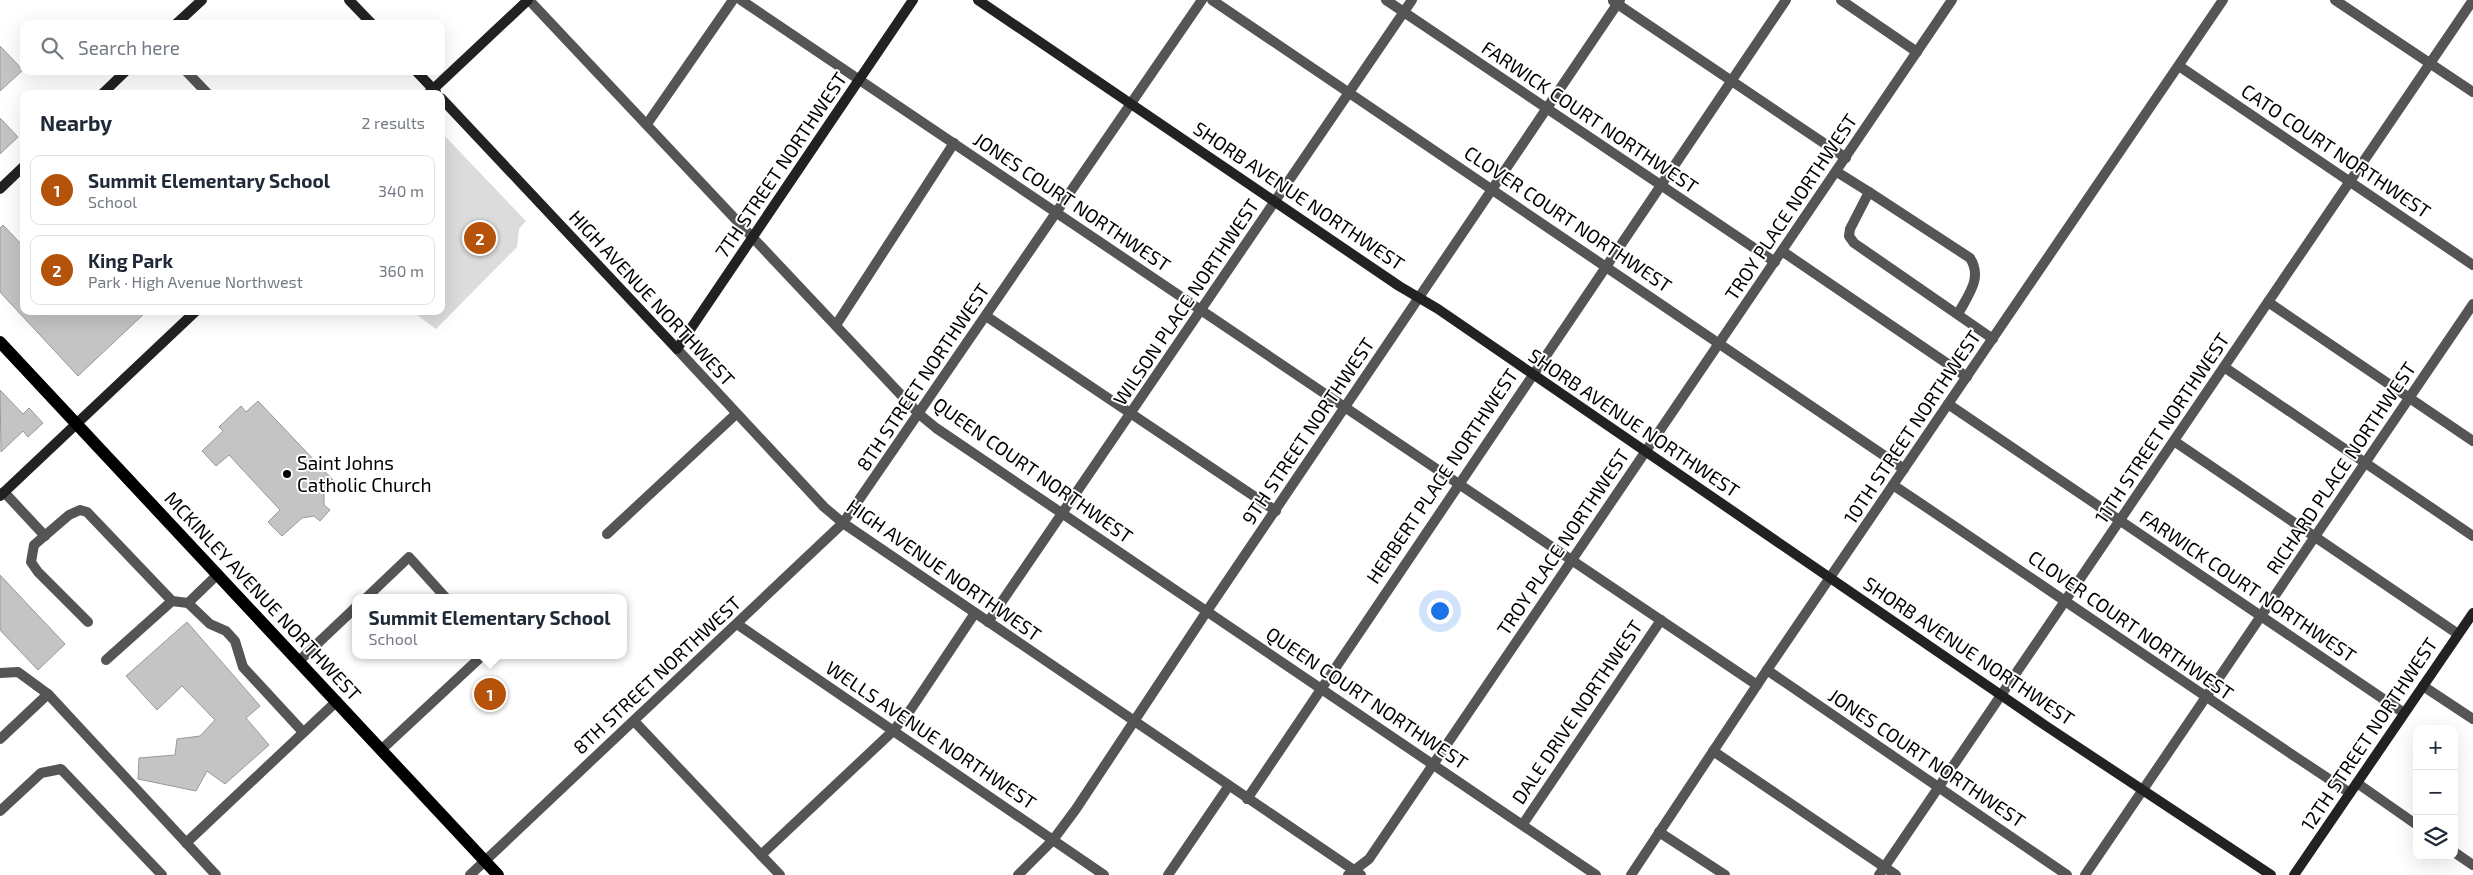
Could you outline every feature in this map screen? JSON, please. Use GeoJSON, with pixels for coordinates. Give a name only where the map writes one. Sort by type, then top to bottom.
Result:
{"type":"FeatureCollection","features":[{"type":"Feature","properties":{"kind":"main road","name":"MCKINLEY AVENUE NORTHWEST"},"geometry":{"type":"LineString","coordinates":[[0,342],[498,875]]}},
{"type":"Feature","properties":{"kind":"street"},"geometry":{"type":"LineString","coordinates":[[180,20],[202,0]]}},
{"type":"Feature","properties":{"kind":"street"},"geometry":{"type":"LineString","coordinates":[[350,0],[368,20]]}},
{"type":"Feature","properties":{"kind":"street"},"geometry":{"type":"LineString","coordinates":[[435,90],[528,0]]}},
{"type":"Feature","properties":{"kind":"street","name":"QUEEN COURT NORTHWEST"},"geometry":{"type":"LineString","coordinates":[[528,0],[648,124],[919,414],[936,428],[1433,765],[1524,824],[1596,875]]}},
{"type":"Feature","properties":{"kind":"street"},"geometry":{"type":"LineString","coordinates":[[648,124],[733,0]]}},
{"type":"Feature","properties":{"kind":"street","name":"JONES COURT NORTHWEST"},"geometry":{"type":"LineString","coordinates":[[741,0],[1757,685]]}},
{"type":"Feature","properties":{"kind":"street","name":"7TH STREET NORTHWEST"},"geometry":{"type":"LineString","coordinates":[[677,349],[913,0]]}},
{"type":"Feature","properties":{"kind":"street","name":"SHORB AVENUE NORTHWEST"},"geometry":{"type":"LineString","coordinates":[[978,0],[1533,374],[2002,695],[2271,875]]}},
{"type":"Feature","properties":{"kind":"street","name":"8TH STREET NORTHWEST"},"geometry":{"type":"LineString","coordinates":[[470,875],[842,524],[1202,0]]}},
{"type":"Feature","properties":{"kind":"street","name":"CLOVER COURT NORTHWEST"},"geometry":{"type":"LineString","coordinates":[[1212,0],[1606,266],[1737,358],[1904,469]]}},
{"type":"Feature","properties":{"kind":"street","name":"FARWICK COURT NORTHWEST"},"geometry":{"type":"LineString","coordinates":[[1386,0],[1775,262]]}},
{"type":"Feature","properties":{"kind":"street","name":"WILSON PLACE NORTHWEST"},"geometry":{"type":"LineString","coordinates":[[988,622],[1412,0]]}},
{"type":"Feature","properties":{"kind":"street","name":"HERBERT PLACE NORTHWEST"},"geometry":{"type":"LineString","coordinates":[[1247,799],[1786,0]]}},
{"type":"Feature","properties":{"kind":"street"},"geometry":{"type":"LineString","coordinates":[[1841,0],[1918,52]]}},
{"type":"Feature","properties":{"kind":"street","name":"TROY PLACE NORTHWEST"},"geometry":{"type":"LineString","coordinates":[[1354,874],[1369,859],[1952,0]]}},
{"type":"Feature","properties":{"kind":"street","name":"10TH STREET NORTHWEST"},"geometry":{"type":"LineString","coordinates":[[1631,875],[1767,670],[2223,0]]}},
{"type":"Feature","properties":{"kind":"street"},"geometry":{"type":"LineString","coordinates":[[2335,0],[2473,92]]}},
{"type":"Feature","properties":{"kind":"street","name":"11TH STREET NORTHWEST"},"geometry":{"type":"LineString","coordinates":[[1882,871],[2473,0]]}},
{"type":"Feature","properties":{"kind":"street"},"geometry":{"type":"LineString","coordinates":[[1617,1],[1846,158]]}},
{"type":"Feature","properties":{"kind":"street","name":"9TH STREET NORTHWEST"},"geometry":{"type":"LineString","coordinates":[[1018,875],[1053,840],[1076,809],[1207,611],[1420,298],[1617,1]]}},
{"type":"Feature","properties":{"kind":"street","name":"CATO COURT NORTHWEST"},"geometry":{"type":"LineString","coordinates":[[2179,66],[2473,265]]}},
{"type":"Feature","properties":{"kind":"street"},"geometry":{"type":"LineString","coordinates":[[106,90],[122,75]]}},
{"type":"Feature","properties":{"kind":"street"},"geometry":{"type":"LineString","coordinates":[[190,75],[204,90]]}},
{"type":"Feature","properties":{"kind":"street"},"geometry":{"type":"LineString","coordinates":[[419,75],[431,90]]}},
{"type":"Feature","properties":{"kind":"street","name":"HIGH AVENUE NORTHWEST"},"geometry":{"type":"LineString","coordinates":[[445,102],[736,414],[842,524],[1247,799],[1354,874]]}},
{"type":"Feature","properties":{"kind":"street"},"geometry":{"type":"LineString","coordinates":[[836,325],[954,143]]}},
{"type":"Feature","properties":{"kind":"street"},"geometry":{"type":"LineString","coordinates":[[0,189],[20,170]]}},
{"type":"Feature","properties":{"kind":"street"},"geometry":{"type":"LineString","coordinates":[[1837,172],[1970,258],[1976,267],[1976,280],[1958,314]]}},
{"type":"Feature","properties":{"kind":"street"},"geometry":{"type":"LineString","coordinates":[[1869,192],[1850,229],[1849,236],[1854,243],[1993,339]]}},
{"type":"Feature","properties":{"kind":"street"},"geometry":{"type":"LineString","coordinates":[[1782,251],[1967,377]]}},
{"type":"Feature","properties":{"kind":"street"},"geometry":{"type":"LineString","coordinates":[[2268,302],[2473,441]]}},
{"type":"Feature","properties":{"kind":"street","name":"RICHARD PLACE NORTHWEST"},"geometry":{"type":"LineString","coordinates":[[2085,875],[2207,699],[2473,304]]}},
{"type":"Feature","properties":{"kind":"street"},"geometry":{"type":"LineString","coordinates":[[45,536],[2,494],[192,315]]}},
{"type":"Feature","properties":{"kind":"street"},"geometry":{"type":"LineString","coordinates":[[986,316],[1276,511]]}},
{"type":"Feature","properties":{"kind":"street"},"geometry":{"type":"LineString","coordinates":[[2224,367],[2473,536]]}},
{"type":"Feature","properties":{"kind":"street","name":"FARWICK COURT NORTHWEST"},"geometry":{"type":"LineString","coordinates":[[1948,404],[2261,618],[2404,713]]}},
{"type":"Feature","properties":{"kind":"street"},"geometry":{"type":"LineString","coordinates":[[607,534],[736,414]]}},
{"type":"Feature","properties":{"kind":"street"},"geometry":{"type":"LineString","coordinates":[[2174,441],[2458,634]]}},
{"type":"Feature","properties":{"kind":"street","name":"CLOVER COURT NORTHWEST"},"geometry":{"type":"LineString","coordinates":[[1893,485],[2066,600],[2207,699],[2350,793]]}},
{"type":"Feature","properties":{"kind":"street"},"geometry":{"type":"LineString","coordinates":[[88,622],[38,572],[31,562],[34,545],[74,512],[80,510],[88,512],[172,600],[188,603],[210,624],[226,631],[235,641],[243,667],[303,732]]}},
{"type":"Feature","properties":{"kind":"street"},"geometry":{"type":"LineString","coordinates":[[370,594],[409,557],[442,594]]}},
{"type":"Feature","properties":{"kind":"street"},"geometry":{"type":"LineString","coordinates":[[188,603],[217,575]]}},
{"type":"Feature","properties":{"kind":"street"},"geometry":{"type":"LineString","coordinates":[[106,660],[172,600]]}},
{"type":"Feature","properties":{"kind":"street"},"geometry":{"type":"LineString","coordinates":[[299,661],[352,611]]}},
{"type":"Feature","properties":{"kind":"street","name":"12TH STREET NORTHWEST"},"geometry":{"type":"LineString","coordinates":[[2294,875],[2473,612]]}},
{"type":"Feature","properties":{"kind":"street"},"geometry":{"type":"LineString","coordinates":[[761,855],[893,731],[911,709],[975,614]]}},
{"type":"Feature","properties":{"kind":"street","name":"DALE DRIVE NORTHWEST"},"geometry":{"type":"LineString","coordinates":[[1524,824],[1660,620]]}},
{"type":"Feature","properties":{"kind":"street","name":"WELLS AVENUE NORTHWEST"},"geometry":{"type":"LineString","coordinates":[[737,624],[1104,875]]}},
{"type":"Feature","properties":{"kind":"street"},"geometry":{"type":"LineString","coordinates":[[382,749],[479,659]]}},
{"type":"Feature","properties":{"kind":"street","name":"JONES COURT NORTHWEST"},"geometry":{"type":"LineString","coordinates":[[1767,670],[2067,875]]}},
{"type":"Feature","properties":{"kind":"street"},"geometry":{"type":"LineString","coordinates":[[0,673],[18,672],[48,694],[216,875]]}},
{"type":"Feature","properties":{"kind":"street"},"geometry":{"type":"LineString","coordinates":[[2423,686],[2473,719]]}},
{"type":"Feature","properties":{"kind":"street"},"geometry":{"type":"LineString","coordinates":[[0,739],[48,694]]}},
{"type":"Feature","properties":{"kind":"street"},"geometry":{"type":"LineString","coordinates":[[186,843],[336,701]]}},
{"type":"Feature","properties":{"kind":"street"},"geometry":{"type":"LineString","coordinates":[[634,721],[780,875]]}},
{"type":"Feature","properties":{"kind":"street"},"geometry":{"type":"LineString","coordinates":[[1713,751],[1882,871],[1896,875]]}},
{"type":"Feature","properties":{"kind":"street"},"geometry":{"type":"LineString","coordinates":[[0,811],[41,773],[61,769],[162,875]]}},
{"type":"Feature","properties":{"kind":"street"},"geometry":{"type":"LineString","coordinates":[[2357,783],[2413,822]]}},
{"type":"Feature","properties":{"kind":"street"},"geometry":{"type":"LineString","coordinates":[[1168,875],[1228,787]]}},
{"type":"Feature","properties":{"kind":"street"},"geometry":{"type":"LineString","coordinates":[[1659,832],[1725,875]]}},
{"type":"Feature","properties":{"kind":"street"},"geometry":{"type":"LineString","coordinates":[[2458,855],[2473,865]]}},
{"type":"Feature","properties":{"kind":"shaded area"},"geometry":{"type":"Polygon","coordinates":[[[445,136],[526,221],[519,229],[517,247],[436,329],[417,315],[445,315],[445,136]]]}},
{"type":"Feature","properties":{"kind":"building"},"geometry":{"type":"Polygon","coordinates":[[[0,46],[20,67],[20,73],[0,91],[0,46]]]}},
{"type":"Feature","properties":{"kind":"building"},"geometry":{"type":"Polygon","coordinates":[[[0,118],[18,137],[0,154],[0,118]]]}},
{"type":"Feature","properties":{"kind":"building"},"geometry":{"type":"Polygon","coordinates":[[[3,225],[20,243],[20,314],[0,292],[0,228],[3,225]]]}},
{"type":"Feature","properties":{"kind":"building"},"geometry":{"type":"Polygon","coordinates":[[[21,315],[143,315],[78,376],[21,315]]]}},
{"type":"Feature","properties":{"kind":"building"},"geometry":{"type":"Polygon","coordinates":[[[0,390],[23,414],[29,408],[43,423],[28,437],[23,431],[1,452],[0,390]]]}},
{"type":"Feature","properties":{"kind":"building","name":"Saint Johns Catholic Church"},"geometry":{"type":"Polygon","coordinates":[[[258,401],[334,481],[322,492],[324,495],[324,505],[330,510],[320,521],[314,516],[302,518],[282,536],[268,522],[280,510],[229,455],[216,466],[202,451],[223,431],[219,427],[241,406],[246,412],[258,401]]]}},
{"type":"Feature","properties":{"kind":"building"},"geometry":{"type":"Polygon","coordinates":[[[0,575],[65,644],[38,670],[0,630],[0,575]]]}},
{"type":"Feature","properties":{"kind":"building"},"geometry":{"type":"Polygon","coordinates":[[[187,622],[260,706],[246,718],[269,745],[225,784],[207,771],[196,791],[138,779],[139,758],[175,755],[177,739],[200,736],[215,720],[182,686],[157,710],[126,676],[187,622]]]}},
{"type":"Feature","properties":{"kind":"place","name":"King Park"},"geometry":{"type":"Point","coordinates":[480,238]}},
{"type":"Feature","properties":{"kind":"place","name":"Saint Johns Catholic Church"},"geometry":{"type":"Point","coordinates":[287,474]}},
{"type":"Feature","properties":{"kind":"place","name":"Summit Elementary School"},"geometry":{"type":"Point","coordinates":[490,694]}}]}
